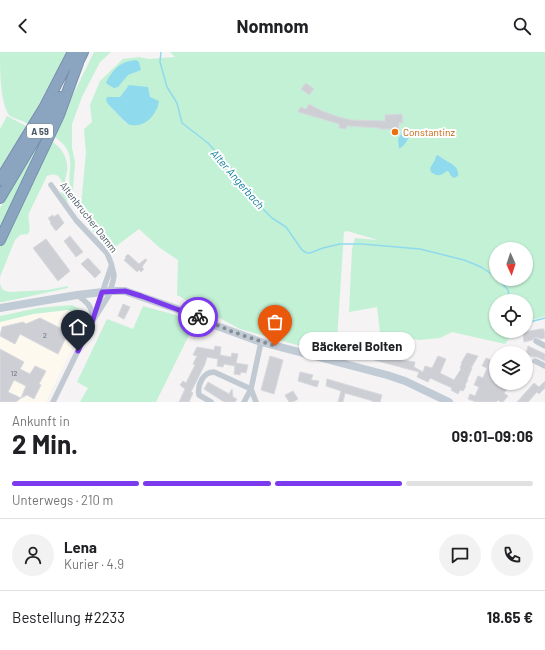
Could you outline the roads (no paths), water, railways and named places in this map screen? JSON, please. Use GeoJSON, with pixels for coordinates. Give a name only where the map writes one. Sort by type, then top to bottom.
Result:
{"type":"FeatureCollection","features":[{"type":"Feature","properties":{"kind":"highway","name":"A 59"},"geometry":{"type":"LineString","coordinates":[[0,180],[44,108],[73,52]]}},
{"type":"Feature","properties":{"kind":"highway","name":"A 59"},"geometry":{"type":"LineString","coordinates":[[0,198],[51,113],[83,52]]}},
{"type":"Feature","properties":{"kind":"highway"},"geometry":{"type":"LineString","coordinates":[[0,240],[59,115],[78,63]]}},
{"type":"Feature","properties":{"kind":"main road"},"geometry":{"type":"LineString","coordinates":[[0,308],[77,295],[125,291],[156,301],[261,342],[405,381],[449,402]]}},
{"type":"Feature","properties":{"kind":"street","name":"Altenbrucher Damm"},"geometry":{"type":"LineString","coordinates":[[51,185],[76,220],[107,253],[114,275],[107,293]]}},
{"type":"Feature","properties":{"kind":"street","name":"Altenbrucher Damm"},"geometry":{"type":"LineString","coordinates":[[107,293],[111,262]]}},
{"type":"Feature","properties":{"kind":"street"},"geometry":{"type":"LineString","coordinates":[[53,402],[107,293]]}},
{"type":"Feature","properties":{"kind":"street"},"geometry":{"type":"LineString","coordinates":[[77,295],[89,305],[92,311],[92,322]]}},
{"type":"Feature","properties":{"kind":"street"},"geometry":{"type":"LineString","coordinates":[[244,402],[250,389],[261,342]]}},
{"type":"Feature","properties":{"kind":"street"},"geometry":{"type":"LineString","coordinates":[[536,342],[545,346]]}},
{"type":"Feature","properties":{"kind":"street"},"geometry":{"type":"LineString","coordinates":[[535,361],[545,366]]}},
{"type":"Feature","properties":{"kind":"street"},"geometry":{"type":"LineString","coordinates":[[211,402],[199,395],[198,392],[198,387],[205,374],[209,372],[214,372],[250,389],[256,402]]}},
{"type":"Feature","properties":{"kind":"water"},"geometry":{"type":"Polygon","coordinates":[[[136,60],[139,62],[141,70],[128,75],[118,87],[114,88],[107,84],[106,82],[118,66],[125,62],[136,60]]]}},
{"type":"Feature","properties":{"kind":"water"},"geometry":{"type":"Polygon","coordinates":[[[129,85],[148,87],[150,97],[159,101],[154,114],[145,123],[136,125],[128,124],[108,104],[106,100],[107,97],[120,97],[129,85]]]}},
{"type":"Feature","properties":{"kind":"water"},"geometry":{"type":"Polygon","coordinates":[[[407,127],[410,129],[409,138],[399,149],[398,139],[402,129],[407,127]]]}},
{"type":"Feature","properties":{"kind":"water"},"geometry":{"type":"Polygon","coordinates":[[[438,155],[457,169],[458,176],[454,178],[447,171],[439,175],[435,175],[431,172],[430,168],[438,155]]]}},
{"type":"Feature","properties":{"kind":"waterway","name":"Alter Angerbach"},"geometry":{"type":"LineString","coordinates":[[161,52],[160,62],[167,87],[177,103],[182,123],[208,143],[240,178],[259,205],[272,218],[286,227],[302,250],[310,253],[340,244],[362,244],[420,249],[464,260],[481,267],[489,272]]}},
{"type":"Feature","properties":{"kind":"waterway","name":"Alter Angerbach"},"geometry":{"type":"LineString","coordinates":[[504,286],[508,290],[509,294]]}},
{"type":"Feature","properties":{"kind":"waterway","name":"Alter Angerbach"},"geometry":{"type":"LineString","coordinates":[[533,321],[545,318]]}},
{"type":"Feature","properties":{"kind":"place","name":"Constantinz"},"geometry":{"type":"Point","coordinates":[395,132]}},
{"type":"Feature","properties":{"kind":"place","name":"Bäckerei Bolten"},"geometry":{"type":"Point","coordinates":[275,346]}}]}
